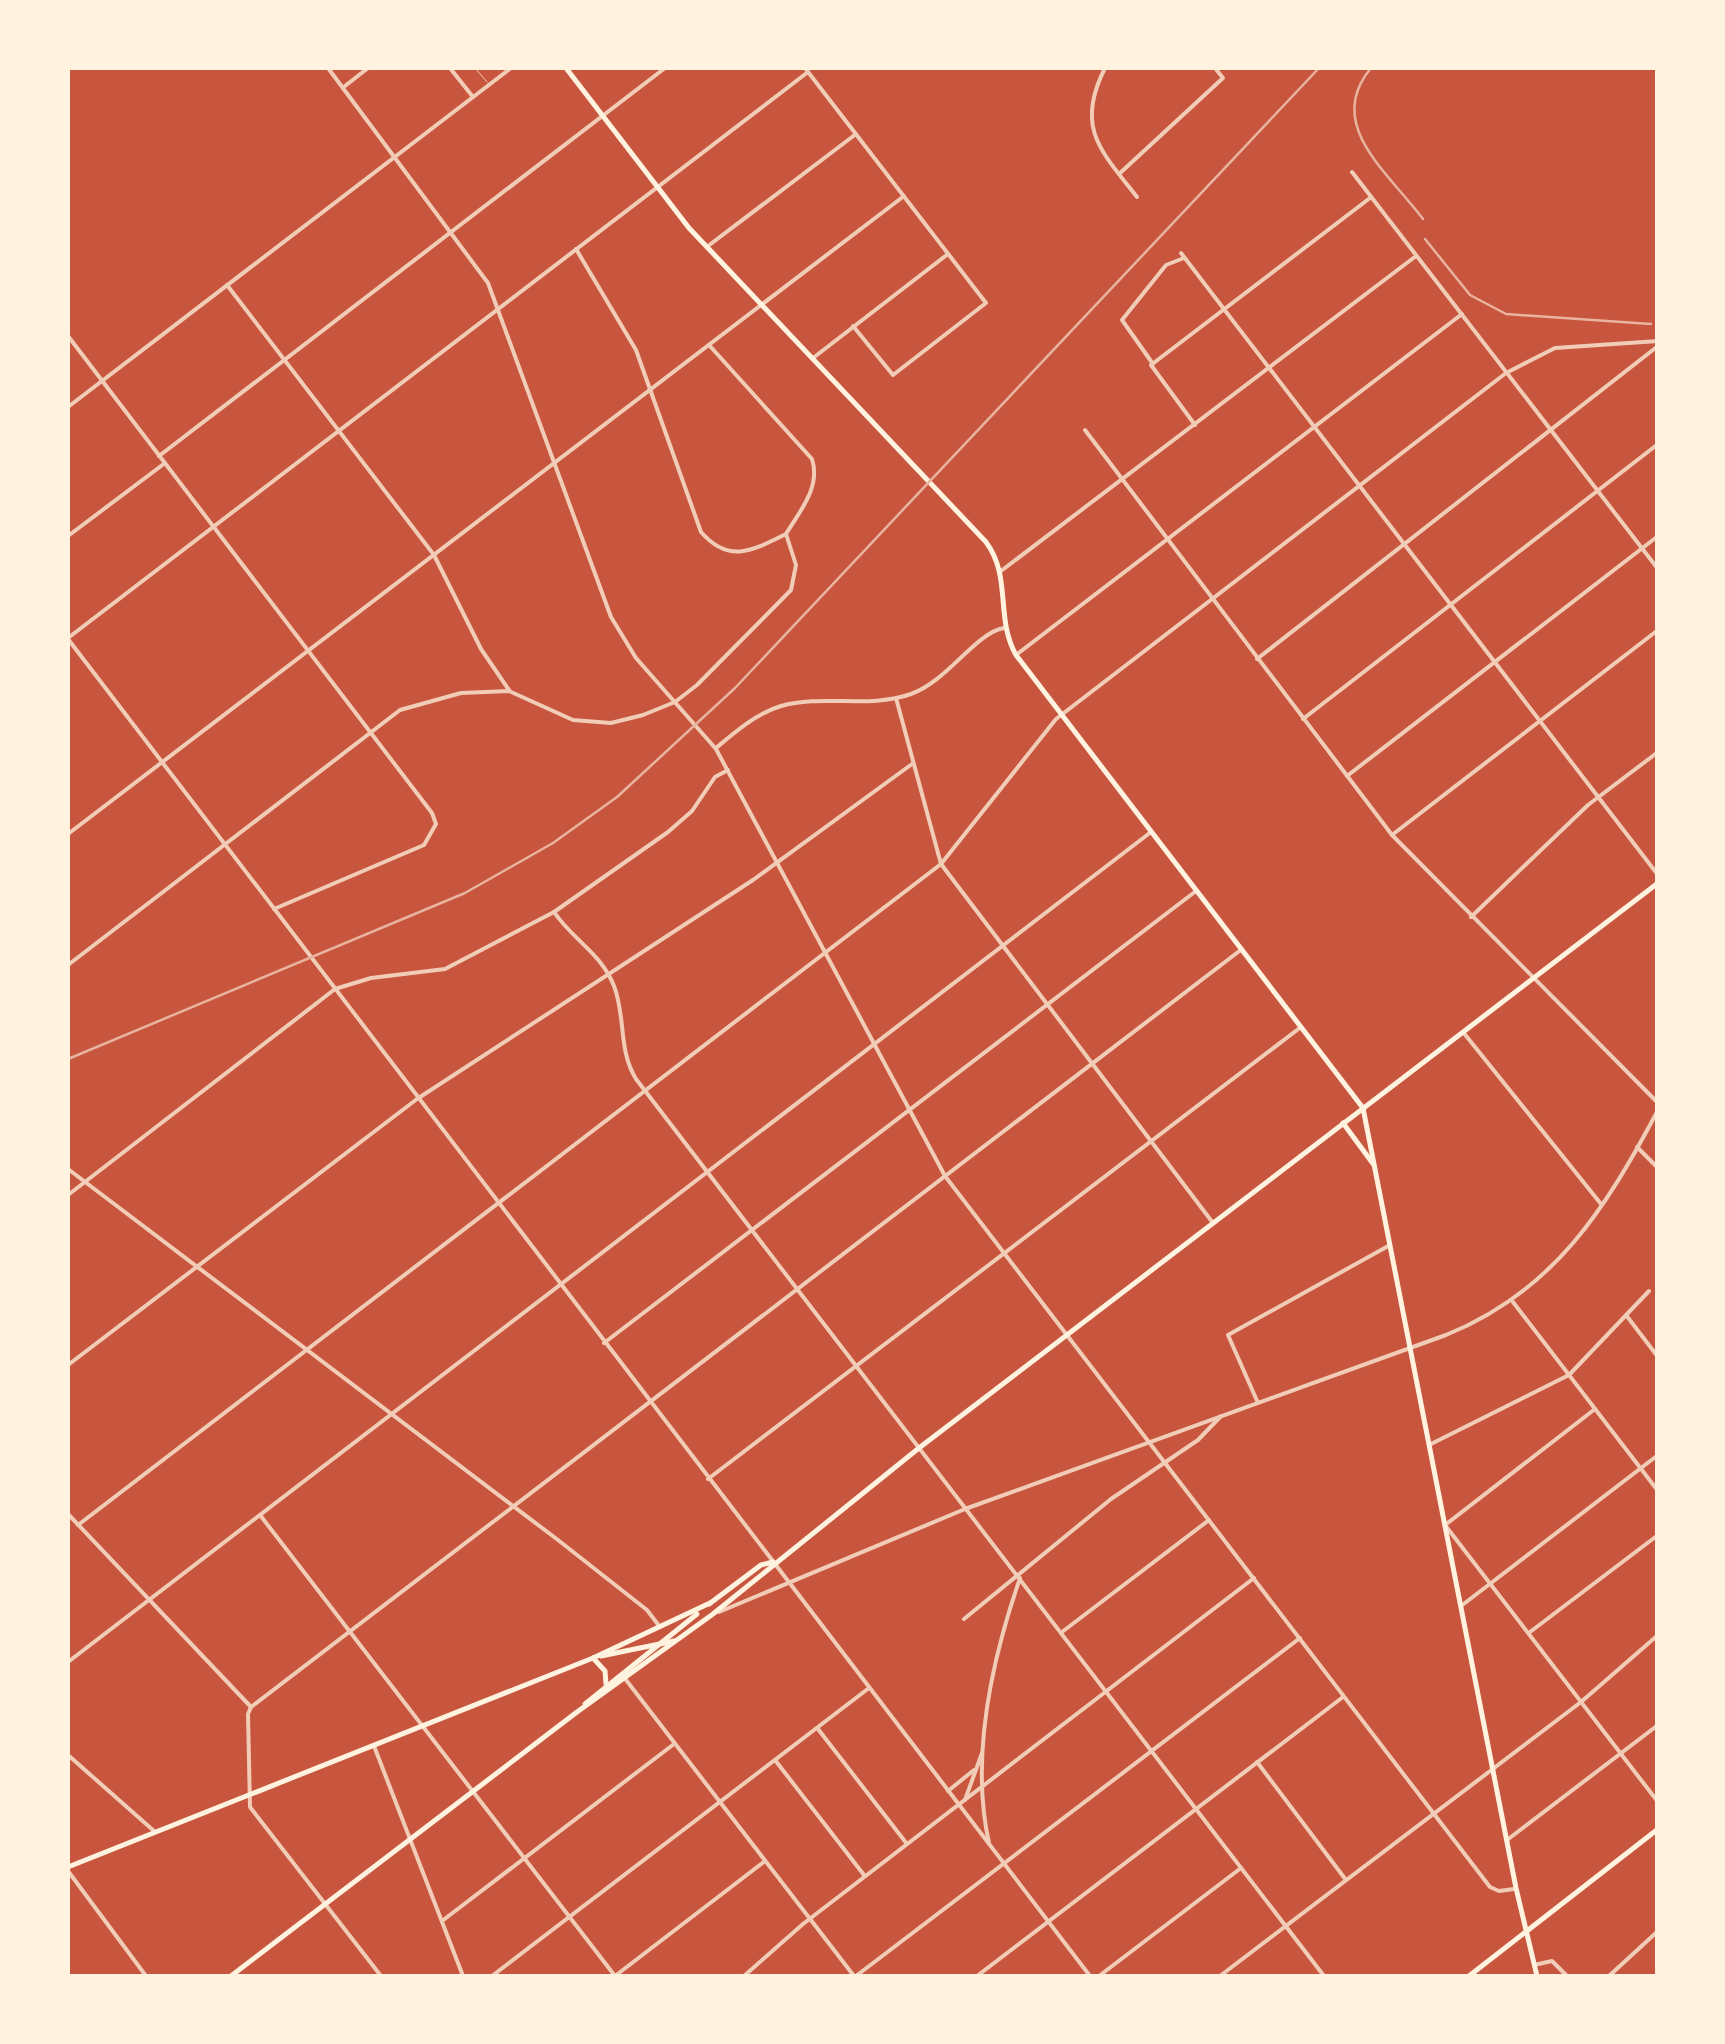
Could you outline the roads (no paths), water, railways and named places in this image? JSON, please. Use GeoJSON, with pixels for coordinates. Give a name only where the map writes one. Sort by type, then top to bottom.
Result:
{"type":"FeatureCollection","features":[{"type":"Feature","properties":{"kind":"main road"},"geometry":{"type":"LineString","coordinates":[[566,68],[706,247],[986,542],[1001,571],[1004,628],[1016,655],[1364,1108],[1506,1840],[1537,1976]]}},
{"type":"Feature","properties":{"kind":"main road"},"geometry":{"type":"LineString","coordinates":[[231,1976],[576,1712],[626,1680],[713,1614],[919,1448],[1658,879]]}},
{"type":"Feature","properties":{"kind":"main road"},"geometry":{"type":"LineString","coordinates":[[1343,1123],[1379,1176]]}},
{"type":"Feature","properties":{"kind":"main road"},"geometry":{"type":"LineString","coordinates":[[576,1712],[710,1603],[762,1565],[773,1562]]}},
{"type":"Feature","properties":{"kind":"main road"},"geometry":{"type":"LineString","coordinates":[[68,1869],[594,1658],[710,1603]]}},
{"type":"Feature","properties":{"kind":"main road"},"geometry":{"type":"LineString","coordinates":[[594,1658],[676,1641]]}},
{"type":"Feature","properties":{"kind":"main road"},"geometry":{"type":"LineString","coordinates":[[594,1658],[605,1671],[606,1684]]}},
{"type":"Feature","properties":{"kind":"main road"},"geometry":{"type":"LineString","coordinates":[[1469,1976],[1658,1829]]}},
{"type":"Feature","properties":{"kind":"street"},"geometry":{"type":"LineString","coordinates":[[328,68],[453,230],[500,307],[611,617],[636,658],[716,749],[945,1176],[1492,1889],[1516,1888]]}},
{"type":"Feature","properties":{"kind":"street"},"geometry":{"type":"LineString","coordinates":[[343,87],[368,68]]}},
{"type":"Feature","properties":{"kind":"street"},"geometry":{"type":"LineString","coordinates":[[450,68],[473,97]]}},
{"type":"Feature","properties":{"kind":"street"},"geometry":{"type":"LineString","coordinates":[[68,408],[508,68]]}},
{"type":"Feature","properties":{"kind":"street"},"geometry":{"type":"LineString","coordinates":[[159,456],[665,68]]}},
{"type":"Feature","properties":{"kind":"street"},"geometry":{"type":"LineString","coordinates":[[1104,68],[1090,104],[1091,131],[1137,197]]}},
{"type":"Feature","properties":{"kind":"street"},"geometry":{"type":"LineString","coordinates":[[1119,174],[1223,78],[1216,68]]}},
{"type":"Feature","properties":{"kind":"street"},"geometry":{"type":"LineString","coordinates":[[854,326],[893,375],[984,301],[807,70],[68,638],[1090,1976]]}},
{"type":"Feature","properties":{"kind":"street"},"geometry":{"type":"LineString","coordinates":[[706,247],[856,134]]}},
{"type":"Feature","properties":{"kind":"street"},"geometry":{"type":"LineString","coordinates":[[1352,172],[1658,569]]}},
{"type":"Feature","properties":{"kind":"street"},"geometry":{"type":"LineString","coordinates":[[68,834],[904,196]]}},
{"type":"Feature","properties":{"kind":"street"},"geometry":{"type":"LineString","coordinates":[[1153,364],[1371,197]]}},
{"type":"Feature","properties":{"kind":"street"},"geometry":{"type":"LineString","coordinates":[[576,249],[620,318],[650,388],[701,532],[714,547],[730,554],[752,551],[786,534],[809,496],[816,471],[812,460],[709,345]]}},
{"type":"Feature","properties":{"kind":"street"},"geometry":{"type":"LineString","coordinates":[[812,358],[948,254]]}},
{"type":"Feature","properties":{"kind":"street"},"geometry":{"type":"LineString","coordinates":[[1196,424],[1122,320],[1166,264],[1182,255],[1658,879]]}},
{"type":"Feature","properties":{"kind":"street"},"geometry":{"type":"LineString","coordinates":[[1001,571],[1416,256]]}},
{"type":"Feature","properties":{"kind":"street"},"geometry":{"type":"LineString","coordinates":[[227,285],[434,555],[480,649],[510,690],[573,720],[612,723],[675,702],[791,590],[796,565],[786,534]]}},
{"type":"Feature","properties":{"kind":"street"},"geometry":{"type":"LineString","coordinates":[[1016,655],[1462,314]]}},
{"type":"Feature","properties":{"kind":"street"},"geometry":{"type":"LineString","coordinates":[[68,336],[422,796],[435,823],[424,845],[274,909]]}},
{"type":"Feature","properties":{"kind":"street"},"geometry":{"type":"LineString","coordinates":[[78,1525],[941,864],[1062,714],[1506,373],[1555,348],[1658,344]]}},
{"type":"Feature","properties":{"kind":"street"},"geometry":{"type":"LineString","coordinates":[[1257,659],[1658,344]]}},
{"type":"Feature","properties":{"kind":"street"},"geometry":{"type":"LineString","coordinates":[[1084,430],[1392,835],[1658,1103]]}},
{"type":"Feature","properties":{"kind":"street"},"geometry":{"type":"LineString","coordinates":[[1303,719],[1658,444]]}},
{"type":"Feature","properties":{"kind":"street"},"geometry":{"type":"LineString","coordinates":[[68,536],[165,463]]}},
{"type":"Feature","properties":{"kind":"street"},"geometry":{"type":"LineString","coordinates":[[1347,776],[1658,536]]}},
{"type":"Feature","properties":{"kind":"street"},"geometry":{"type":"LineString","coordinates":[[716,749],[780,706],[896,698],[948,674],[986,634],[1004,628]]}},
{"type":"Feature","properties":{"kind":"street"},"geometry":{"type":"LineString","coordinates":[[1392,835],[1658,630]]}},
{"type":"Feature","properties":{"kind":"street"},"geometry":{"type":"LineString","coordinates":[[68,965],[400,710],[429,698],[510,690]]}},
{"type":"Feature","properties":{"kind":"street"},"geometry":{"type":"LineString","coordinates":[[896,698],[941,864],[1213,1223]]}},
{"type":"Feature","properties":{"kind":"street"},"geometry":{"type":"LineString","coordinates":[[1470,916],[1598,797],[1658,752]]}},
{"type":"Feature","properties":{"kind":"street"},"geometry":{"type":"LineString","coordinates":[[68,1366],[417,1099],[777,863],[912,764]]}},
{"type":"Feature","properties":{"kind":"street"},"geometry":{"type":"LineString","coordinates":[[68,1195],[334,989],[371,978],[444,969],[554,912],[668,832],[692,810],[716,777],[728,770]]}},
{"type":"Feature","properties":{"kind":"street"},"geometry":{"type":"LineString","coordinates":[[68,1662],[1151,832]]}},
{"type":"Feature","properties":{"kind":"street"},"geometry":{"type":"LineString","coordinates":[[604,1343],[1196,890]]}},
{"type":"Feature","properties":{"kind":"street"},"geometry":{"type":"LineString","coordinates":[[554,912],[594,952],[609,974],[620,1004],[627,1062],[646,1091],[1324,1976]]}},
{"type":"Feature","properties":{"kind":"street"},"geometry":{"type":"LineString","coordinates":[[381,1976],[250,1807],[251,1707],[1242,949]]}},
{"type":"Feature","properties":{"kind":"street"},"geometry":{"type":"LineString","coordinates":[[708,1478],[1301,1027]]}},
{"type":"Feature","properties":{"kind":"street"},"geometry":{"type":"LineString","coordinates":[[1463,1032],[1601,1204]]}},
{"type":"Feature","properties":{"kind":"street"},"geometry":{"type":"LineString","coordinates":[[713,1614],[966,1509],[1482,1320],[1513,1302],[1566,1254],[1658,1110]]}},
{"type":"Feature","properties":{"kind":"street"},"geometry":{"type":"LineString","coordinates":[[1637,1148],[1658,1168]]}},
{"type":"Feature","properties":{"kind":"street"},"geometry":{"type":"LineString","coordinates":[[68,1168],[309,1348],[647,1610],[660,1628]]}},
{"type":"Feature","properties":{"kind":"street"},"geometry":{"type":"LineString","coordinates":[[1258,1403],[1228,1335],[1391,1245]]}},
{"type":"Feature","properties":{"kind":"street"},"geometry":{"type":"LineString","coordinates":[[1429,1445],[1568,1375],[1649,1290]]}},
{"type":"Feature","properties":{"kind":"street"},"geometry":{"type":"LineString","coordinates":[[1513,1302],[1658,1491]]}},
{"type":"Feature","properties":{"kind":"street"},"geometry":{"type":"LineString","coordinates":[[1626,1315],[1658,1357]]}},
{"type":"Feature","properties":{"kind":"street"},"geometry":{"type":"LineString","coordinates":[[1596,1410],[1445,1525],[1658,1802]]}},
{"type":"Feature","properties":{"kind":"street"},"geometry":{"type":"LineString","coordinates":[[964,1619],[1020,1578],[1061,1538],[1198,1440],[1222,1416]]}},
{"type":"Feature","properties":{"kind":"street"},"geometry":{"type":"LineString","coordinates":[[1461,1606],[1658,1456]]}},
{"type":"Feature","properties":{"kind":"street"},"geometry":{"type":"LineString","coordinates":[[68,1514],[251,1707]]}},
{"type":"Feature","properties":{"kind":"street"},"geometry":{"type":"LineString","coordinates":[[260,1515],[615,1976],[766,1861]]}},
{"type":"Feature","properties":{"kind":"street"},"geometry":{"type":"LineString","coordinates":[[1062,1633],[1209,1520]]}},
{"type":"Feature","properties":{"kind":"street"},"geometry":{"type":"LineString","coordinates":[[1529,1633],[1658,1535]]}},
{"type":"Feature","properties":{"kind":"street"},"geometry":{"type":"LineString","coordinates":[[989,1845],[981,1788],[982,1753],[1005,1622],[1020,1578]]}},
{"type":"Feature","properties":{"kind":"street"},"geometry":{"type":"LineString","coordinates":[[744,1976],[864,1876],[1254,1578]]}},
{"type":"Feature","properties":{"kind":"street"},"geometry":{"type":"LineString","coordinates":[[1220,1976],[1580,1702],[1658,1635]]}},
{"type":"Feature","properties":{"kind":"street"},"geometry":{"type":"LineString","coordinates":[[620,1673],[855,1976],[1300,1638]]}},
{"type":"Feature","properties":{"kind":"street"},"geometry":{"type":"LineString","coordinates":[[492,1976],[869,1688]]}},
{"type":"Feature","properties":{"kind":"street"},"geometry":{"type":"LineString","coordinates":[[978,1976],[1343,1696]]}},
{"type":"Feature","properties":{"kind":"street"},"geometry":{"type":"LineString","coordinates":[[1506,1840],[1658,1725]]}},
{"type":"Feature","properties":{"kind":"street"},"geometry":{"type":"LineString","coordinates":[[817,1728],[907,1844]]}},
{"type":"Feature","properties":{"kind":"street"},"geometry":{"type":"LineString","coordinates":[[442,1921],[674,1744]]}},
{"type":"Feature","properties":{"kind":"street"},"geometry":{"type":"LineString","coordinates":[[374,1746],[463,1976]]}},
{"type":"Feature","properties":{"kind":"street"},"geometry":{"type":"LineString","coordinates":[[965,1800],[982,1753]]}},
{"type":"Feature","properties":{"kind":"street"},"geometry":{"type":"LineString","coordinates":[[68,1755],[156,1832]]}},
{"type":"Feature","properties":{"kind":"street"},"geometry":{"type":"LineString","coordinates":[[775,1760],[864,1876]]}},
{"type":"Feature","properties":{"kind":"street"},"geometry":{"type":"LineString","coordinates":[[1257,1762],[1346,1880]]}},
{"type":"Feature","properties":{"kind":"street"},"geometry":{"type":"LineString","coordinates":[[948,1791],[974,1770]]}},
{"type":"Feature","properties":{"kind":"street"},"geometry":{"type":"LineString","coordinates":[[1099,1976],[1241,1868]]}},
{"type":"Feature","properties":{"kind":"street"},"geometry":{"type":"LineString","coordinates":[[68,1869],[146,1976]]}},
{"type":"Feature","properties":{"kind":"street"},"geometry":{"type":"LineString","coordinates":[[1609,1976],[1658,1931]]}},
{"type":"Feature","properties":{"kind":"street"},"geometry":{"type":"LineString","coordinates":[[1534,1965],[1552,1962],[1567,1976]]}},
{"type":"Feature","properties":{"kind":"lane"},"geometry":{"type":"LineString","coordinates":[[475,68],[489,84]]}},
{"type":"Feature","properties":{"kind":"railway"},"geometry":{"type":"LineString","coordinates":[[68,1059],[465,893],[553,843],[617,797],[735,688],[1319,68]]}},
{"type":"Feature","properties":{"kind":"railway"},"geometry":{"type":"LineString","coordinates":[[1371,68],[1358,89],[1354,108],[1357,128],[1378,165],[1423,219]]}},
{"type":"Feature","properties":{"kind":"railway"},"geometry":{"type":"LineString","coordinates":[[1425,239],[1470,295],[1506,314],[1651,324]]}}]}
